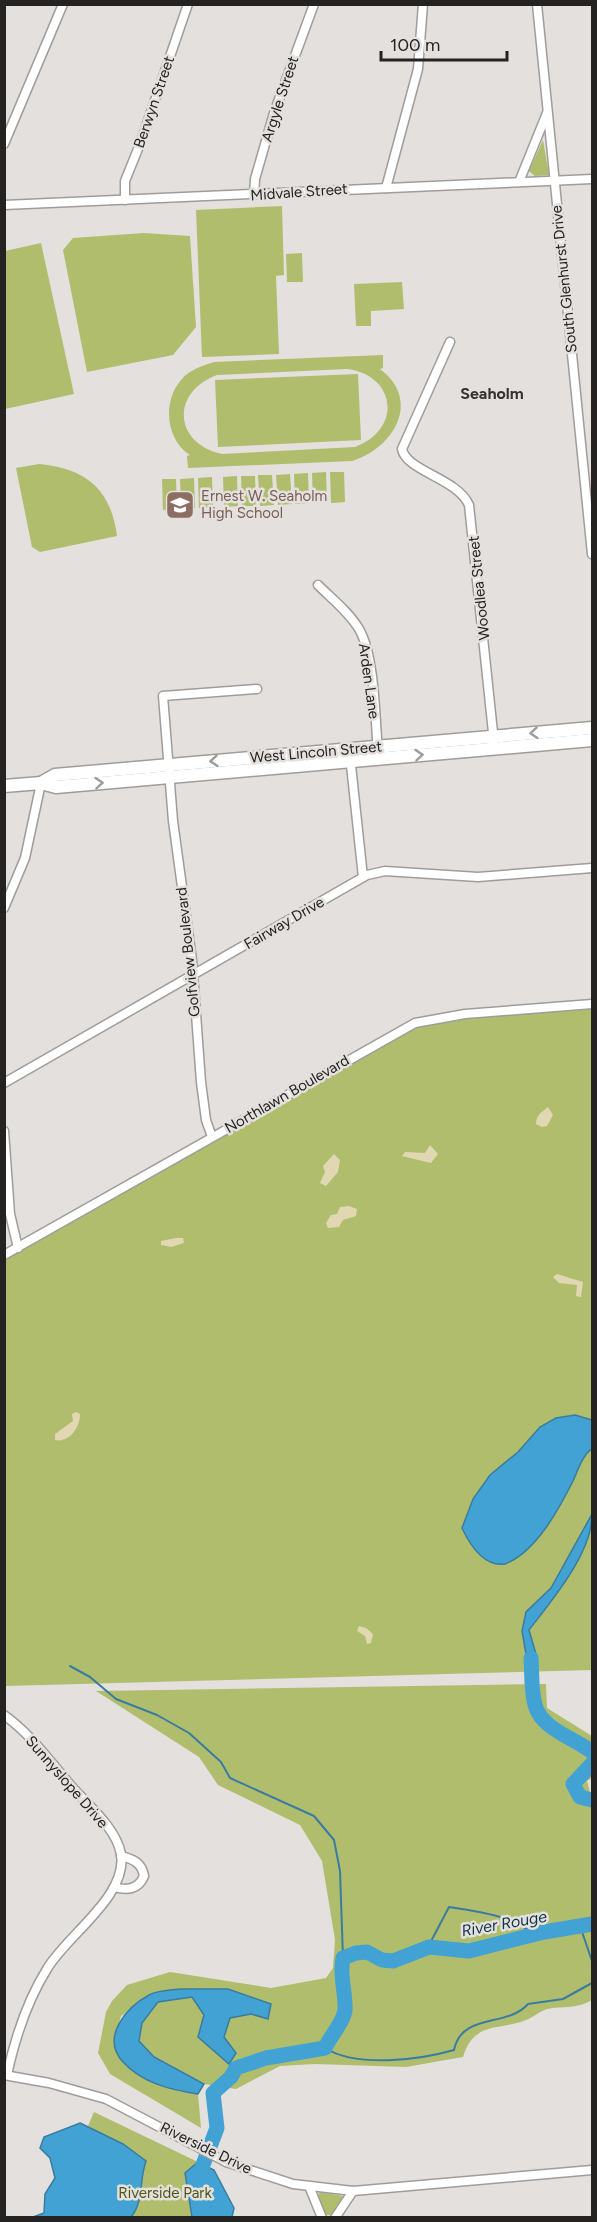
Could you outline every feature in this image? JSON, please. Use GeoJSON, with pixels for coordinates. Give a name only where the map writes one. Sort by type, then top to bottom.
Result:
{"type":"FeatureCollection","features":[{"type":"Feature","properties":{"kind":"street"},"geometry":{"type":"LineString","coordinates":[[4,144],[63,4]]}},
{"type":"Feature","properties":{"kind":"street","name":"Berwyn Street"},"geometry":{"type":"LineString","coordinates":[[125,200],[125,181],[188,4]]}},
{"type":"Feature","properties":{"kind":"street","name":"Argyle Street"},"geometry":{"type":"LineString","coordinates":[[254,195],[255,179],[274,113],[314,4]]}},
{"type":"Feature","properties":{"kind":"street"},"geometry":{"type":"LineString","coordinates":[[386,188],[418,69],[423,4]]}},
{"type":"Feature","properties":{"kind":"street","name":"South Glenhurst Drive"},"geometry":{"type":"LineString","coordinates":[[537,4],[592,554]]}},
{"type":"Feature","properties":{"kind":"street"},"geometry":{"type":"LineString","coordinates":[[519,182],[547,112]]}},
{"type":"Feature","properties":{"kind":"street","name":"Midvale Street"},"geometry":{"type":"LineString","coordinates":[[4,205],[592,179]]}},
{"type":"Feature","properties":{"kind":"street","name":"Woodlea Street"},"geometry":{"type":"LineString","coordinates":[[450,342],[403,444],[403,454],[408,460],[458,489],[469,505],[494,743]]}},
{"type":"Feature","properties":{"kind":"street","name":"Arden Lane"},"geometry":{"type":"LineString","coordinates":[[318,585],[351,618],[364,639],[369,662],[378,753]]}},
{"type":"Feature","properties":{"kind":"street","name":"Golfview Boulevard"},"geometry":{"type":"LineString","coordinates":[[212,1137],[204,1111],[192,975],[174,832],[171,771],[163,696],[257,689]]}},
{"type":"Feature","properties":{"kind":"street","name":"West Lincoln Street"},"geometry":{"type":"LineString","coordinates":[[494,743],[592,728]]}},
{"type":"Feature","properties":{"kind":"street","name":"West Lincoln Street"},"geometry":{"type":"LineString","coordinates":[[4,786],[41,783],[56,787],[171,771],[350,755],[494,743],[592,740]]}},
{"type":"Feature","properties":{"kind":"street"},"geometry":{"type":"LineString","coordinates":[[350,755],[363,877]]}},
{"type":"Feature","properties":{"kind":"street"},"geometry":{"type":"LineString","coordinates":[[4,908],[25,858],[41,783]]}},
{"type":"Feature","properties":{"kind":"street","name":"Fairway Drive"},"geometry":{"type":"LineString","coordinates":[[4,1083],[363,877],[385,871],[478,877],[592,868]]}},
{"type":"Feature","properties":{"kind":"street","name":"Northlawn Boulevard"},"geometry":{"type":"LineString","coordinates":[[4,1255],[424,1020],[592,1004]]}},
{"type":"Feature","properties":{"kind":"street"},"geometry":{"type":"LineString","coordinates":[[4,1131],[10,1214],[18,1248]]}},
{"type":"Feature","properties":{"kind":"street","name":"Sunnyslope Drive"},"geometry":{"type":"LineString","coordinates":[[4,1715],[38,1747],[99,1817],[117,1842],[121,1856],[120,1872],[114,1887],[47,1968],[18,2032],[6,2075]]}},
{"type":"Feature","properties":{"kind":"street","name":"Sunnyslope Drive"},"geometry":{"type":"LineString","coordinates":[[114,1887],[128,1890],[135,1887],[144,1876],[142,1868],[135,1861],[121,1856]]}},
{"type":"Feature","properties":{"kind":"street","name":"Riverside Drive"},"geometry":{"type":"LineString","coordinates":[[6,2075],[60,2085],[106,2099],[226,2162],[273,2178],[309,2186],[353,2191],[592,2170]]}},
{"type":"Feature","properties":{"kind":"street"},"geometry":{"type":"LineString","coordinates":[[309,2186],[322,2217]]}},
{"type":"Feature","properties":{"kind":"street"},"geometry":{"type":"LineString","coordinates":[[335,2217],[353,2191]]}},
{"type":"Feature","properties":{"kind":"green space"},"geometry":{"type":"Polygon","coordinates":[[[543,140],[549,175],[535,176],[529,171],[543,140]]]}},
{"type":"Feature","properties":{"kind":"green space"},"geometry":{"type":"Polygon","coordinates":[[[282,206],[284,275],[276,276],[279,354],[202,357],[196,210],[282,206]]]}},
{"type":"Feature","properties":{"kind":"green space"},"geometry":{"type":"Polygon","coordinates":[[[144,233],[190,236],[196,327],[173,355],[87,372],[63,250],[73,238],[144,233]]]}},
{"type":"Feature","properties":{"kind":"green space"},"geometry":{"type":"Polygon","coordinates":[[[41,243],[74,394],[5,409],[5,251],[41,243]]]}},
{"type":"Feature","properties":{"kind":"green space"},"geometry":{"type":"Polygon","coordinates":[[[302,253],[303,282],[287,282],[286,254],[302,253]]]}},
{"type":"Feature","properties":{"kind":"green space"},"geometry":{"type":"Polygon","coordinates":[[[402,282],[404,309],[371,311],[371,326],[356,326],[354,284],[402,282]]]}},
{"type":"Feature","properties":{"kind":"green space"},"geometry":{"type":"Polygon","coordinates":[[[383,355],[383,368],[380,369],[393,381],[399,395],[401,408],[398,422],[380,446],[352,461],[188,468],[187,456],[190,455],[176,440],[169,420],[171,399],[184,377],[214,362],[383,355]],[[347,369],[217,375],[202,383],[191,393],[185,405],[184,417],[187,429],[194,439],[206,448],[222,454],[355,447],[370,439],[381,428],[386,416],[387,404],[384,392],[376,381],[363,373],[347,369]]]}},
{"type":"Feature","properties":{"kind":"green space"},"geometry":{"type":"Polygon","coordinates":[[[358,374],[361,440],[218,447],[215,380],[358,374]]]}},
{"type":"Feature","properties":{"kind":"green space"},"geometry":{"type":"Polygon","coordinates":[[[39,464],[70,470],[93,484],[109,505],[117,536],[40,552],[32,547],[16,468],[39,464]]]}},
{"type":"Feature","properties":{"kind":"green space"},"geometry":{"type":"Polygon","coordinates":[[[326,472],[327,503],[313,503],[312,473],[326,472]]]}},
{"type":"Feature","properties":{"kind":"green space"},"geometry":{"type":"Polygon","coordinates":[[[330,472],[344,472],[345,502],[331,503],[330,472]]]}},
{"type":"Feature","properties":{"kind":"green space"},"geometry":{"type":"Polygon","coordinates":[[[308,473],[309,503],[295,504],[294,474],[308,473]]]}},
{"type":"Feature","properties":{"kind":"green space"},"geometry":{"type":"Polygon","coordinates":[[[290,474],[292,504],[278,505],[276,475],[290,474]]]}},
{"type":"Feature","properties":{"kind":"green space"},"geometry":{"type":"Polygon","coordinates":[[[258,475],[272,475],[274,505],[260,506],[258,475]]]}},
{"type":"Feature","properties":{"kind":"green space"},"geometry":{"type":"Polygon","coordinates":[[[237,476],[238,506],[224,507],[223,477],[237,476]]]}},
{"type":"Feature","properties":{"kind":"green space"},"geometry":{"type":"Polygon","coordinates":[[[241,476],[255,476],[256,506],[242,506],[241,476]]]}},
{"type":"Feature","properties":{"kind":"green space"},"geometry":{"type":"Polygon","coordinates":[[[212,477],[213,507],[199,508],[198,478],[212,477]]]}},
{"type":"Feature","properties":{"kind":"green space"},"geometry":{"type":"Polygon","coordinates":[[[194,478],[195,508],[181,509],[180,479],[194,478]]]}},
{"type":"Feature","properties":{"kind":"green space"},"geometry":{"type":"Polygon","coordinates":[[[162,479],[176,479],[177,509],[163,510],[162,479]]]}},
{"type":"Feature","properties":{"kind":"green space"},"geometry":{"type":"Polygon","coordinates":[[[592,1001],[592,1670],[5,1686],[5,1254],[419,1018],[592,1001]]]}},
{"type":"Feature","properties":{"kind":"green space"},"geometry":{"type":"Polygon","coordinates":[[[546,1684],[547,1708],[592,1736],[592,1778],[587,1781],[592,1793],[592,2000],[576,2006],[547,2009],[526,2020],[480,2032],[468,2046],[463,2057],[406,2067],[315,2064],[280,2066],[236,2089],[204,2084],[154,2057],[138,2041],[142,2023],[158,2002],[192,1997],[205,2015],[198,2037],[229,2064],[224,2037],[230,2018],[251,2014],[268,2019],[271,2004],[228,1989],[181,1989],[151,1994],[121,2016],[114,2042],[178,2091],[198,2094],[201,2128],[110,2074],[98,2053],[106,2012],[112,2001],[127,1985],[170,1972],[271,1988],[326,1978],[333,1968],[335,1940],[322,1861],[300,1825],[218,1785],[199,1757],[96,1691],[546,1684]]]}},
{"type":"Feature","properties":{"kind":"green space","name":"Riverside Park"},"geometry":{"type":"Polygon","coordinates":[[[94,2112],[198,2162],[185,2174],[192,2217],[131,2217],[140,2198],[146,2161],[88,2126],[94,2112]]]}},
{"type":"Feature","properties":{"kind":"green space"},"geometry":{"type":"Polygon","coordinates":[[[320,2192],[343,2196],[332,2215],[326,2215],[317,2197],[320,2192]]]}},
{"type":"Feature","properties":{"kind":"sand"},"geometry":{"type":"Polygon","coordinates":[[[548,1107],[553,1115],[547,1126],[542,1127],[536,1124],[537,1118],[548,1107]]]}},
{"type":"Feature","properties":{"kind":"sand"},"geometry":{"type":"Polygon","coordinates":[[[430,1145],[438,1154],[431,1163],[402,1156],[405,1152],[425,1153],[430,1145]]]}},
{"type":"Feature","properties":{"kind":"sand"},"geometry":{"type":"Polygon","coordinates":[[[334,1154],[340,1160],[338,1172],[326,1186],[320,1183],[325,1172],[323,1166],[334,1154]]]}},
{"type":"Feature","properties":{"kind":"sand"},"geometry":{"type":"Polygon","coordinates":[[[349,1206],[357,1209],[356,1216],[343,1220],[339,1227],[328,1228],[326,1223],[331,1215],[337,1214],[340,1207],[349,1206]]]}},
{"type":"Feature","properties":{"kind":"sand"},"geometry":{"type":"Polygon","coordinates":[[[183,1238],[184,1243],[171,1247],[161,1245],[161,1241],[183,1238]]]}},
{"type":"Feature","properties":{"kind":"sand"},"geometry":{"type":"Polygon","coordinates":[[[557,1274],[583,1282],[581,1297],[576,1296],[577,1285],[559,1283],[553,1277],[557,1274]]]}},
{"type":"Feature","properties":{"kind":"sand"},"geometry":{"type":"Polygon","coordinates":[[[76,1412],[80,1414],[80,1419],[73,1433],[65,1439],[55,1440],[55,1434],[73,1421],[72,1414],[76,1412]]]}},
{"type":"Feature","properties":{"kind":"sand"},"geometry":{"type":"Polygon","coordinates":[[[359,1626],[373,1634],[371,1643],[367,1644],[365,1636],[357,1631],[359,1626]]]}},
{"type":"Feature","properties":{"kind":"water"},"geometry":{"type":"Polygon","coordinates":[[[575,1415],[592,1420],[592,1449],[583,1458],[554,1516],[527,1550],[516,1558],[505,1564],[497,1564],[484,1558],[474,1548],[462,1528],[473,1499],[490,1475],[518,1452],[540,1427],[556,1418],[575,1415]]]}},
{"type":"Feature","properties":{"kind":"water"},"geometry":{"type":"Polygon","coordinates":[[[592,1514],[591,1529],[579,1559],[570,1575],[529,1630],[536,1654],[535,1677],[530,1677],[522,1631],[526,1612],[551,1588],[592,1514]]]}},
{"type":"Feature","properties":{"kind":"water"},"geometry":{"type":"Polygon","coordinates":[[[181,1989],[228,1989],[271,2004],[268,2019],[251,2014],[230,2018],[224,2037],[236,2053],[229,2064],[198,2037],[204,2015],[192,1997],[158,2002],[142,2023],[139,2041],[154,2057],[204,2084],[198,2094],[167,2088],[139,2075],[123,2062],[114,2043],[119,2024],[132,2007],[157,1992],[181,1989]]]}},
{"type":"Feature","properties":{"kind":"water"},"geometry":{"type":"Polygon","coordinates":[[[80,2123],[123,2144],[146,2161],[140,2198],[131,2217],[33,2217],[44,2213],[45,2194],[55,2178],[50,2158],[40,2148],[44,2137],[80,2123]]]}},
{"type":"Feature","properties":{"kind":"water"},"geometry":{"type":"Polygon","coordinates":[[[198,2162],[214,2170],[234,2208],[232,2217],[192,2217],[185,2173],[198,2162]]]}},
{"type":"Feature","properties":{"kind":"waterway","name":"River Rouge"},"geometry":{"type":"LineString","coordinates":[[531,1658],[533,1693],[539,1714],[544,1721],[560,1733],[592,1752]]}},
{"type":"Feature","properties":{"kind":"waterway"},"geometry":{"type":"LineString","coordinates":[[70,1666],[90,1677],[116,1699],[157,1715],[189,1733],[221,1762],[230,1778],[314,1816],[334,1840],[340,1871],[343,1958]]}},
{"type":"Feature","properties":{"kind":"waterway","name":"River Rouge"},"geometry":{"type":"LineString","coordinates":[[592,1764],[573,1784],[580,1797],[592,1800]]}},
{"type":"Feature","properties":{"kind":"waterway"},"geometry":{"type":"LineString","coordinates":[[428,1947],[449,1907],[504,1918],[534,1934]]}},
{"type":"Feature","properties":{"kind":"waterway","name":"River Rouge"},"geometry":{"type":"LineString","coordinates":[[208,2218],[208,2204],[198,2187],[201,2170],[217,2128],[213,2093],[231,2077],[236,2068],[266,2058],[325,2048],[345,2010],[343,1958],[367,1952],[382,1960],[393,1961],[429,1947],[469,1951],[544,1932],[592,1924]]}},
{"type":"Feature","properties":{"kind":"waterway"},"geometry":{"type":"LineString","coordinates":[[580,1926],[592,1961]]}},
{"type":"Feature","properties":{"kind":"waterway"},"geometry":{"type":"LineString","coordinates":[[325,2048],[338,2054],[371,2060],[406,2059],[440,2054],[454,2050],[459,2038],[475,2025],[509,2016],[528,2004],[563,1999],[592,1983]]}},
{"type":"Feature","properties":{"kind":"place","name":"Ernest W. Seaholm High School"},"geometry":{"type":"Point","coordinates":[180,505]}},
{"type":"Feature","properties":{"kind":"district","name":"Seaholm"},"geometry":{"type":"Point","coordinates":[492,393]}}]}
